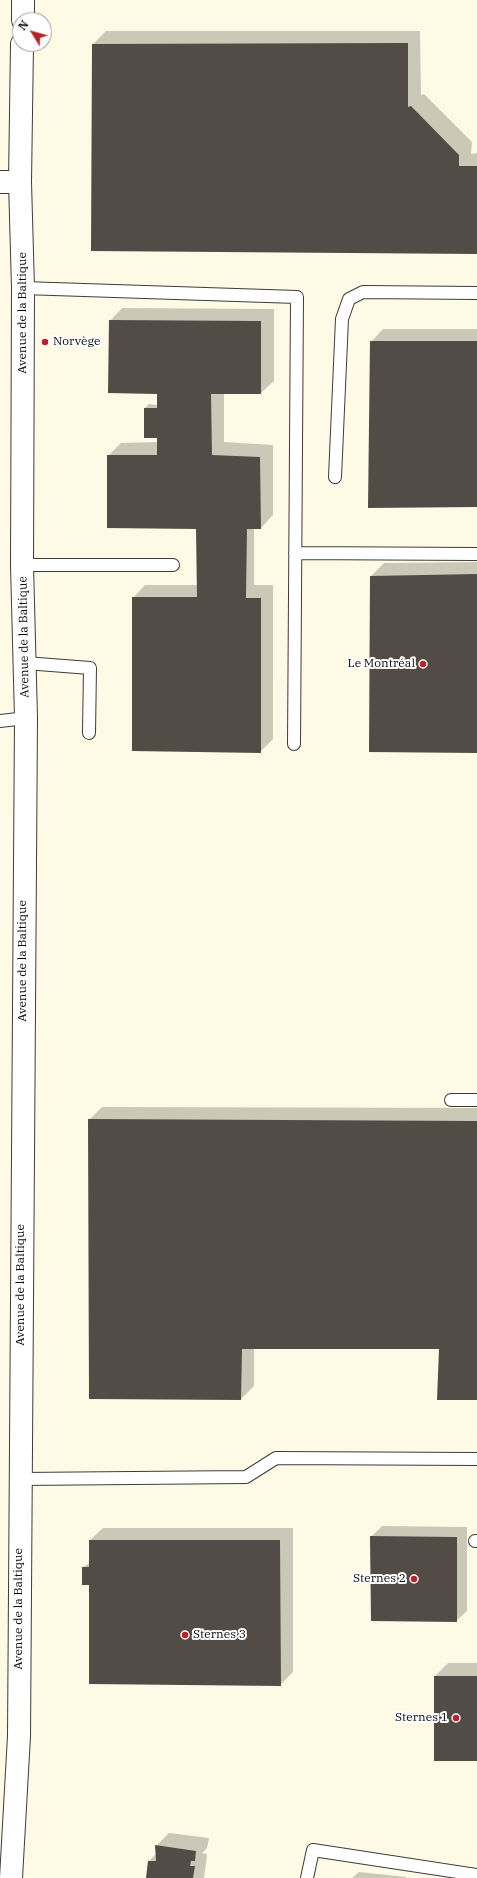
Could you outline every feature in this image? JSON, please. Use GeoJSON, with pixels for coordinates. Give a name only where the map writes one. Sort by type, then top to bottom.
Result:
{"type":"FeatureCollection","features":[{"type":"Feature","properties":{"kind":"street"},"geometry":{"type":"LineString","coordinates":[[23,0],[23,12]]}},
{"type":"Feature","properties":{"kind":"street","name":"Avenue de la Baltique"},"geometry":{"type":"LineString","coordinates":[[11,1878],[19,1736],[26,718],[22,565],[23,288],[10,182],[21,52]]}},
{"type":"Feature","properties":{"kind":"lane"},"geometry":{"type":"LineString","coordinates":[[23,288],[297,297],[294,744]]}},
{"type":"Feature","properties":{"kind":"lane"},"geometry":{"type":"LineString","coordinates":[[335,477],[342,319],[349,299],[363,292],[477,293]]}},
{"type":"Feature","properties":{"kind":"lane"},"geometry":{"type":"LineString","coordinates":[[295,553],[477,554]]}},
{"type":"Feature","properties":{"kind":"lane"},"geometry":{"type":"LineString","coordinates":[[22,565],[173,565]]}},
{"type":"Feature","properties":{"kind":"lane"},"geometry":{"type":"LineString","coordinates":[[25,663],[90,668],[89,733]]}},
{"type":"Feature","properties":{"kind":"lane"},"geometry":{"type":"LineString","coordinates":[[0,721],[26,718]]}},
{"type":"Feature","properties":{"kind":"lane"},"geometry":{"type":"LineString","coordinates":[[451,1100],[477,1100]]}},
{"type":"Feature","properties":{"kind":"lane"},"geometry":{"type":"LineString","coordinates":[[20,1479],[246,1477],[276,1458],[477,1459]]}},
{"type":"Feature","properties":{"kind":"lane"},"geometry":{"type":"LineString","coordinates":[[307,1878],[313,1850],[477,1875]]}},
{"type":"Feature","properties":{"kind":"building"},"geometry":{"type":"Polygon","coordinates":[[[408,43],[408,107],[411,106],[459,155],[459,166],[477,166],[477,254],[91,251],[92,44],[408,43]]]}},
{"type":"Feature","properties":{"kind":"building"},"geometry":{"type":"Polygon","coordinates":[[[109,320],[261,321],[261,394],[211,394],[212,455],[260,457],[261,529],[247,529],[246,598],[261,598],[261,753],[132,751],[132,597],[197,597],[196,529],[107,528],[107,455],[157,455],[157,438],[144,438],[144,408],[157,408],[157,394],[108,393],[109,320]]]}},
{"type":"Feature","properties":{"kind":"building"},"geometry":{"type":"Polygon","coordinates":[[[370,341],[477,341],[477,507],[368,508],[370,341]]]}},
{"type":"Feature","properties":{"kind":"building","name":"Le Montréal"},"geometry":{"type":"Polygon","coordinates":[[[477,574],[477,753],[369,752],[370,576],[477,574]]]}},
{"type":"Feature","properties":{"kind":"building"},"geometry":{"type":"Polygon","coordinates":[[[88,1119],[477,1121],[477,1400],[437,1400],[439,1349],[242,1349],[241,1400],[89,1399],[88,1119]]]}},
{"type":"Feature","properties":{"kind":"building","name":"Sternes 2"},"geometry":{"type":"Polygon","coordinates":[[[370,1536],[457,1537],[457,1622],[371,1621],[370,1536]]]}},
{"type":"Feature","properties":{"kind":"building","name":"Sternes 3"},"geometry":{"type":"Polygon","coordinates":[[[89,1540],[280,1540],[281,1686],[89,1684],[89,1585],[82,1585],[82,1567],[89,1567],[89,1540]]]}},
{"type":"Feature","properties":{"kind":"building","name":"Sternes 1"},"geometry":{"type":"Polygon","coordinates":[[[434,1676],[477,1676],[477,1761],[434,1761],[434,1676]]]}},
{"type":"Feature","properties":{"kind":"building"},"geometry":{"type":"Polygon","coordinates":[[[155,1845],[196,1851],[195,1861],[191,1861],[190,1866],[195,1866],[193,1878],[146,1878],[148,1861],[156,1861],[155,1845]]]}},
{"type":"Feature","properties":{"kind":"place","name":"Norvège"},"geometry":{"type":"Point","coordinates":[45,342]}},
{"type":"Feature","properties":{"kind":"place","name":"Le Montréal"},"geometry":{"type":"Point","coordinates":[423,664]}},
{"type":"Feature","properties":{"kind":"place","name":"Sternes 2"},"geometry":{"type":"Point","coordinates":[414,1579]}},
{"type":"Feature","properties":{"kind":"place","name":"Sternes 3"},"geometry":{"type":"Point","coordinates":[185,1635]}},
{"type":"Feature","properties":{"kind":"place","name":"Sternes 1"},"geometry":{"type":"Point","coordinates":[456,1718]}}]}
